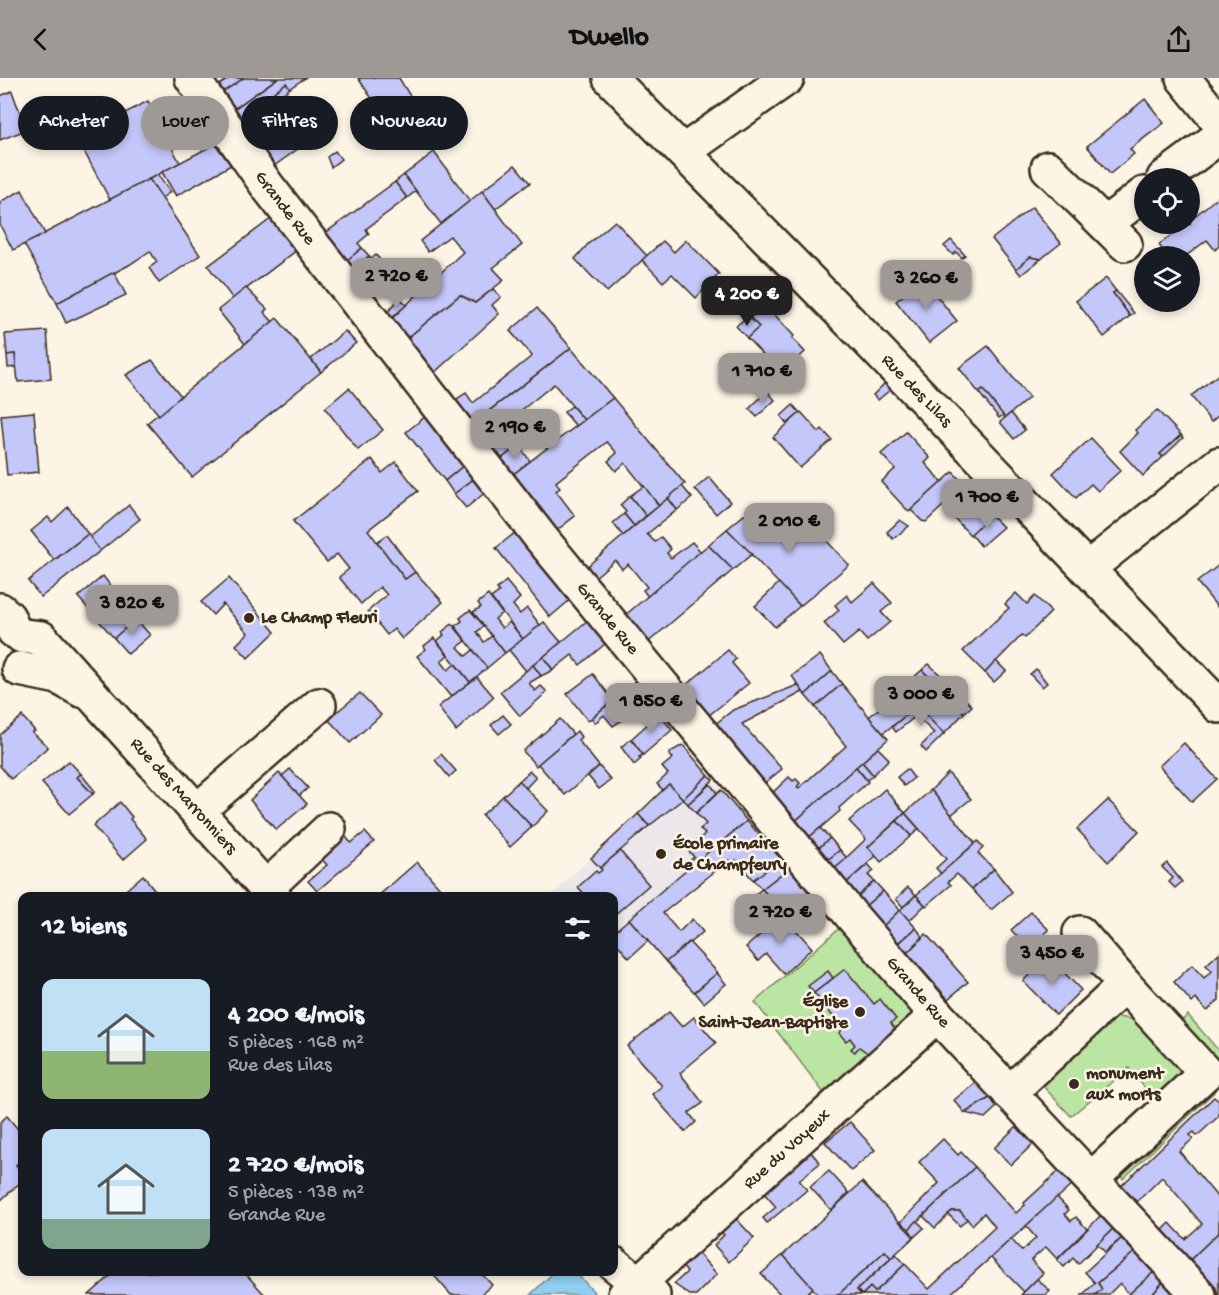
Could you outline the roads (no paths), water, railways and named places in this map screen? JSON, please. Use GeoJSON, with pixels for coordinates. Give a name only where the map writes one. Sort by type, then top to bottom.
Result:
{"type":"FeatureCollection","features":[{"type":"Feature","properties":{"kind":"street","name":"Grande Rue"},"geometry":{"type":"LineString","coordinates":[[192,78],[268,186],[541,538],[850,915],[937,1015],[1199,1295]]}},
{"type":"Feature","properties":{"kind":"street","name":"Rue des Lilas"},"geometry":{"type":"LineString","coordinates":[[610,78],[860,332],[1219,706]]}},
{"type":"Feature","properties":{"kind":"street"},"geometry":{"type":"LineString","coordinates":[[683,152],[787,78]]}},
{"type":"Feature","properties":{"kind":"street"},"geometry":{"type":"LineString","coordinates":[[1183,78],[1219,122]]}},
{"type":"Feature","properties":{"kind":"street"},"geometry":{"type":"LineString","coordinates":[[1177,168],[1219,136]]}},
{"type":"Feature","properties":{"kind":"street"},"geometry":{"type":"LineString","coordinates":[[1047,168],[1115,234],[1134,208]]}},
{"type":"Feature","properties":{"kind":"street"},"geometry":{"type":"LineString","coordinates":[[1087,569],[1219,464]]}},
{"type":"Feature","properties":{"kind":"street"},"geometry":{"type":"LineString","coordinates":[[6,673],[26,659],[27,647],[9,627]]}},
{"type":"Feature","properties":{"kind":"street","name":"Rue des Marronniers"},"geometry":{"type":"LineString","coordinates":[[9,627],[41,638],[270,892]]}},
{"type":"Feature","properties":{"kind":"street","name":"Rue des Marronniers"},"geometry":{"type":"LineString","coordinates":[[6,673],[58,677],[93,697]]}},
{"type":"Feature","properties":{"kind":"street"},"geometry":{"type":"LineString","coordinates":[[197,812],[319,705]]}},
{"type":"Feature","properties":{"kind":"street"},"geometry":{"type":"LineString","coordinates":[[270,892],[329,829]]}},
{"type":"Feature","properties":{"kind":"street"},"geometry":{"type":"LineString","coordinates":[[1080,933],[1206,1072],[1100,1171]]}},
{"type":"Feature","properties":{"kind":"street"},"geometry":{"type":"LineString","coordinates":[[1009,1093],[1125,985]]}},
{"type":"Feature","properties":{"kind":"street","name":"Rue du Voyeux"},"geometry":{"type":"LineString","coordinates":[[632,1284],[937,1015]]}},
{"type":"Feature","properties":{"kind":"water"},"geometry":{"type":"Polygon","coordinates":[[[550,1276],[579,1276],[594,1292],[591,1295],[530,1295],[550,1276]]]}},
{"type":"Feature","properties":{"kind":"place","name":"Le Champ Fleuri"},"geometry":{"type":"Point","coordinates":[249,618]}},
{"type":"Feature","properties":{"kind":"place","name":"École primaire de Champfeury"},"geometry":{"type":"Point","coordinates":[661,854]}},
{"type":"Feature","properties":{"kind":"place","name":"Église Saint-Jean-Baptiste"},"geometry":{"type":"Point","coordinates":[860,1012]}},
{"type":"Feature","properties":{"kind":"place","name":"monument aux morts"},"geometry":{"type":"Point","coordinates":[1074,1084]}}]}
